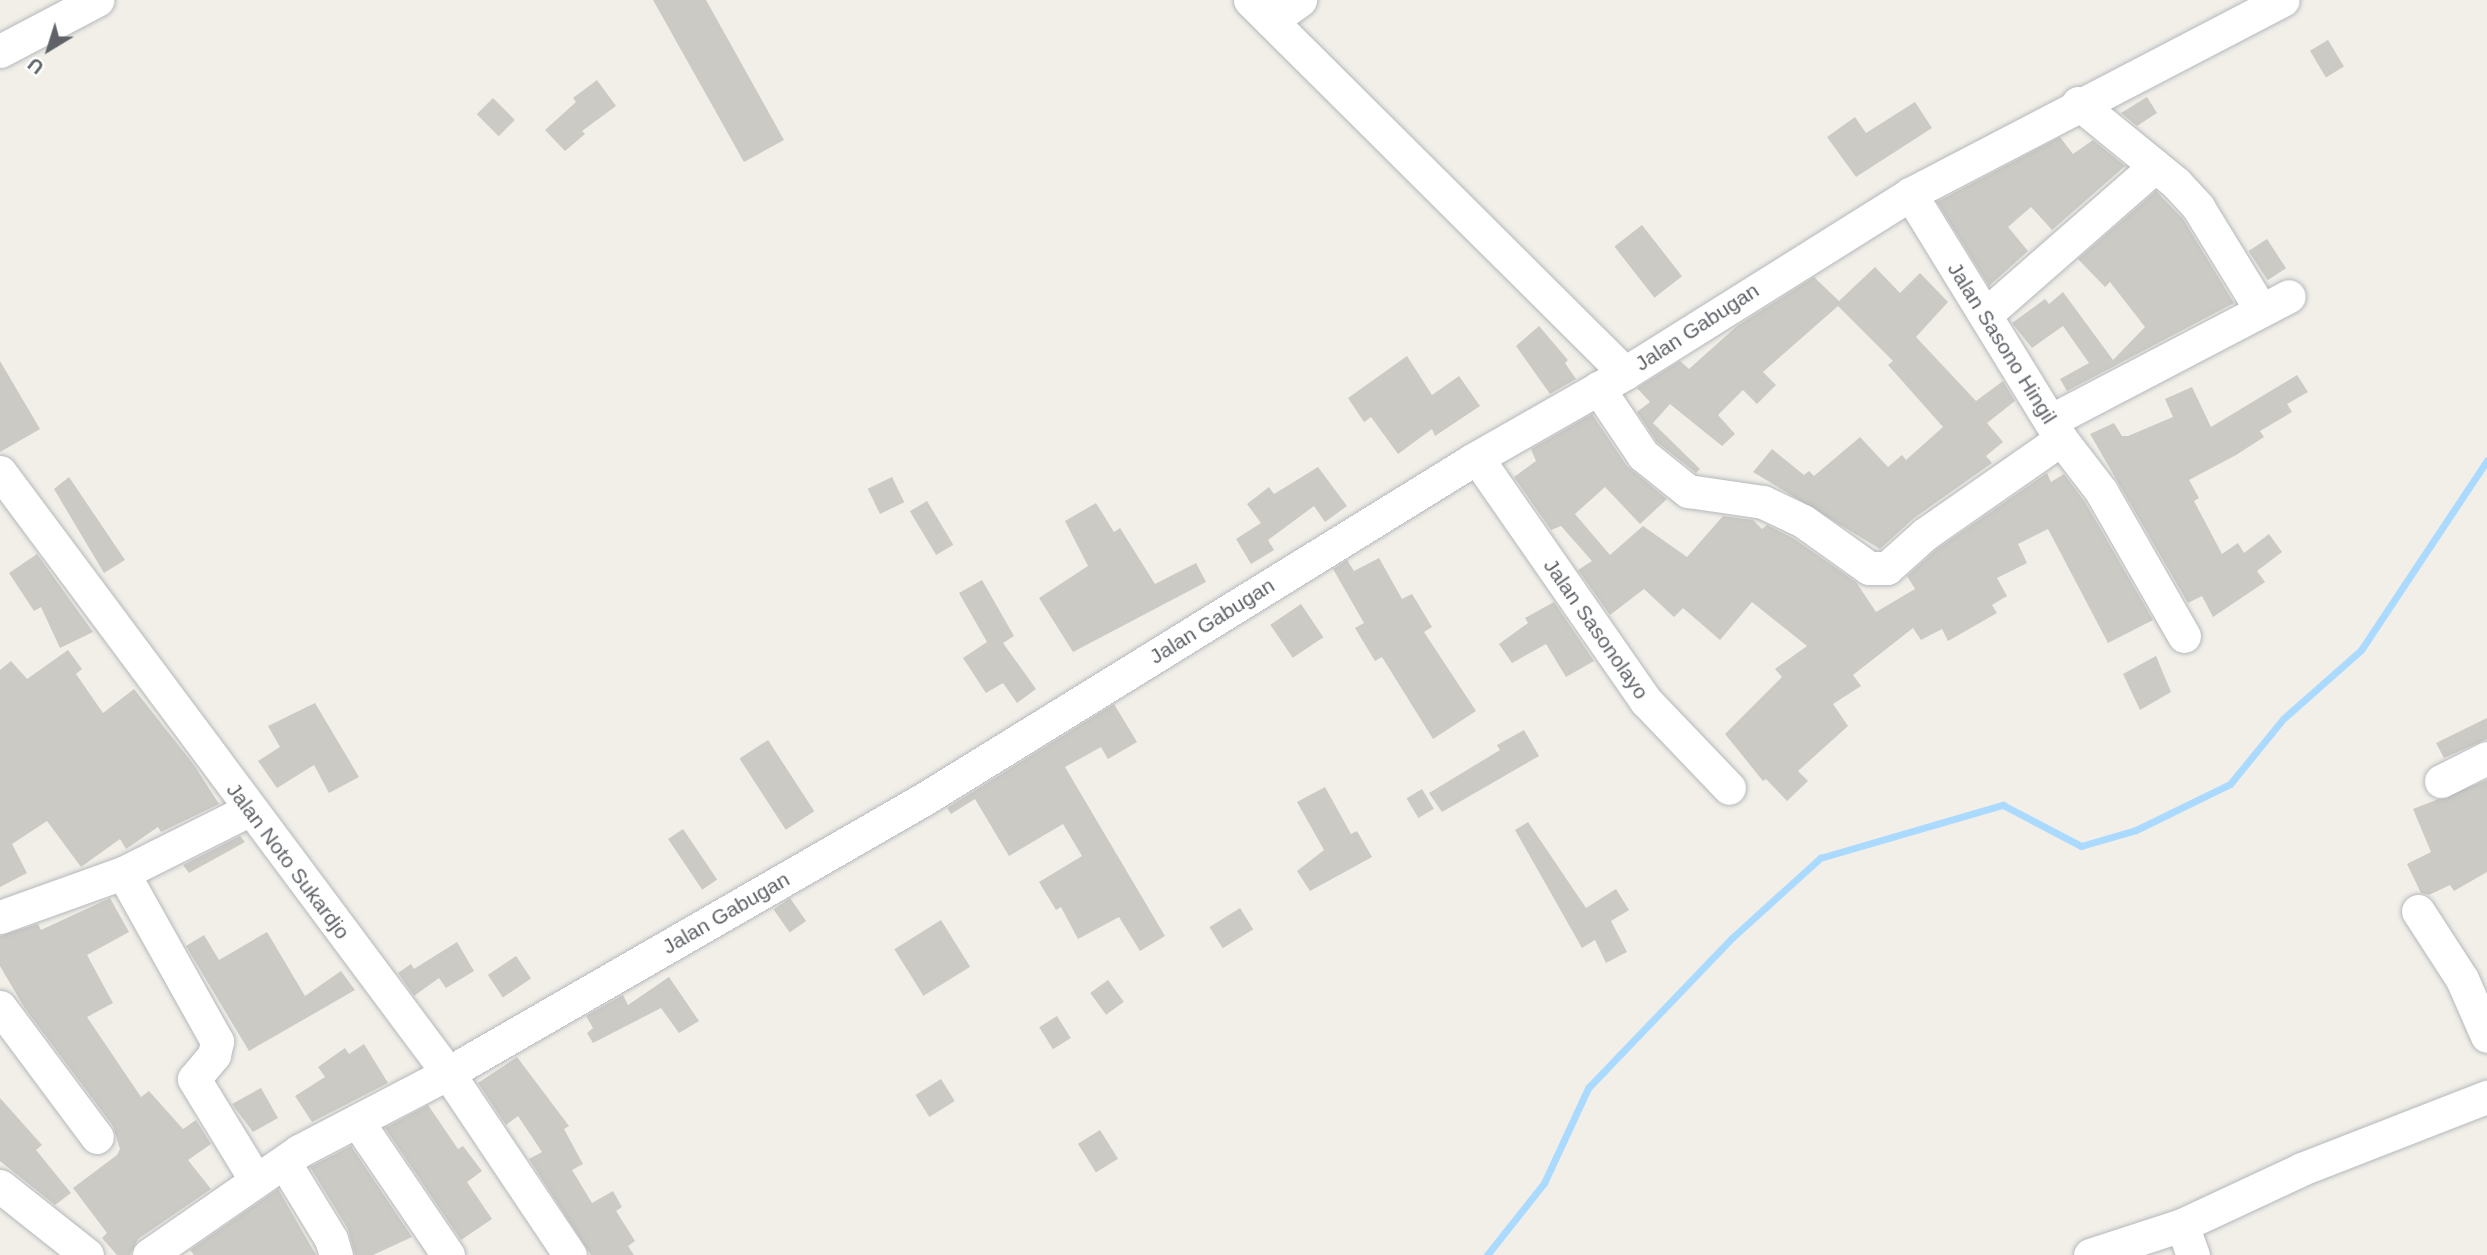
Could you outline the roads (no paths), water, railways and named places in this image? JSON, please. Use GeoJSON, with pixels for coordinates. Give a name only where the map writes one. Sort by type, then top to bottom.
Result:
{"type":"FeatureCollection","features":[{"type":"Feature","properties":{"kind":"street"},"geometry":{"type":"LineString","coordinates":[[0,51],[55,9],[97,0]]}},
{"type":"Feature","properties":{"kind":"street"},"geometry":{"type":"LineString","coordinates":[[1300,0],[1260,10],[1612,381]]}},
{"type":"Feature","properties":{"kind":"street","name":"Jalan Gabugan"},"geometry":{"type":"LineString","coordinates":[[149,1255],[255,1179],[448,1073],[924,799],[1477,458],[1612,381],[1910,194],[2078,103],[2282,0]]}},
{"type":"Feature","properties":{"kind":"street"},"geometry":{"type":"LineString","coordinates":[[2078,103],[2155,166],[2198,207],[2275,303],[2057,430],[2101,491],[2183,636]]}},
{"type":"Feature","properties":{"kind":"street"},"geometry":{"type":"LineString","coordinates":[[1985,315],[2155,166]]}},
{"type":"Feature","properties":{"kind":"street","name":"Jalan Sasono Hingil"},"geometry":{"type":"LineString","coordinates":[[1612,381],[1643,455],[1688,491],[1763,502],[1803,521],[1876,571],[1887,568],[1925,534],[2057,430],[1910,194]]}},
{"type":"Feature","properties":{"kind":"street","name":"Jalan Sasonolayo"},"geometry":{"type":"LineString","coordinates":[[1477,458],[1646,701],[1729,788]]}},
{"type":"Feature","properties":{"kind":"street","name":"Jalan Noto Sukardjo"},"geometry":{"type":"LineString","coordinates":[[0,472],[248,810],[448,1073],[570,1255]]}},
{"type":"Feature","properties":{"kind":"street"},"geometry":{"type":"LineString","coordinates":[[2441,782],[2487,758]]}},
{"type":"Feature","properties":{"kind":"street"},"geometry":{"type":"LineString","coordinates":[[0,917],[123,873],[248,810]]}},
{"type":"Feature","properties":{"kind":"street"},"geometry":{"type":"LineString","coordinates":[[123,873],[217,1041],[214,1055],[194,1079],[255,1179]]}},
{"type":"Feature","properties":{"kind":"street"},"geometry":{"type":"LineString","coordinates":[[2418,911],[2478,993],[2487,1036]]}},
{"type":"Feature","properties":{"kind":"street"},"geometry":{"type":"LineString","coordinates":[[0,1007],[97,1137]]}},
{"type":"Feature","properties":{"kind":"street"},"geometry":{"type":"LineString","coordinates":[[2090,1255],[2187,1240],[2302,1169],[2487,1097]]}},
{"type":"Feature","properties":{"kind":"street"},"geometry":{"type":"LineString","coordinates":[[357,1121],[448,1255]]}},
{"type":"Feature","properties":{"kind":"street"},"geometry":{"type":"LineString","coordinates":[[284,1162],[331,1239],[336,1255]]}},
{"type":"Feature","properties":{"kind":"street"},"geometry":{"type":"LineString","coordinates":[[0,1186],[87,1255]]}},
{"type":"Feature","properties":{"kind":"waterway"},"geometry":{"type":"LineString","coordinates":[[1487,1255],[1544,1183],[1588,1088],[1733,937],[1820,858],[2003,805],[2081,846],[2136,830],[2230,784],[2283,719],[2361,650],[2487,460]]}}]}
